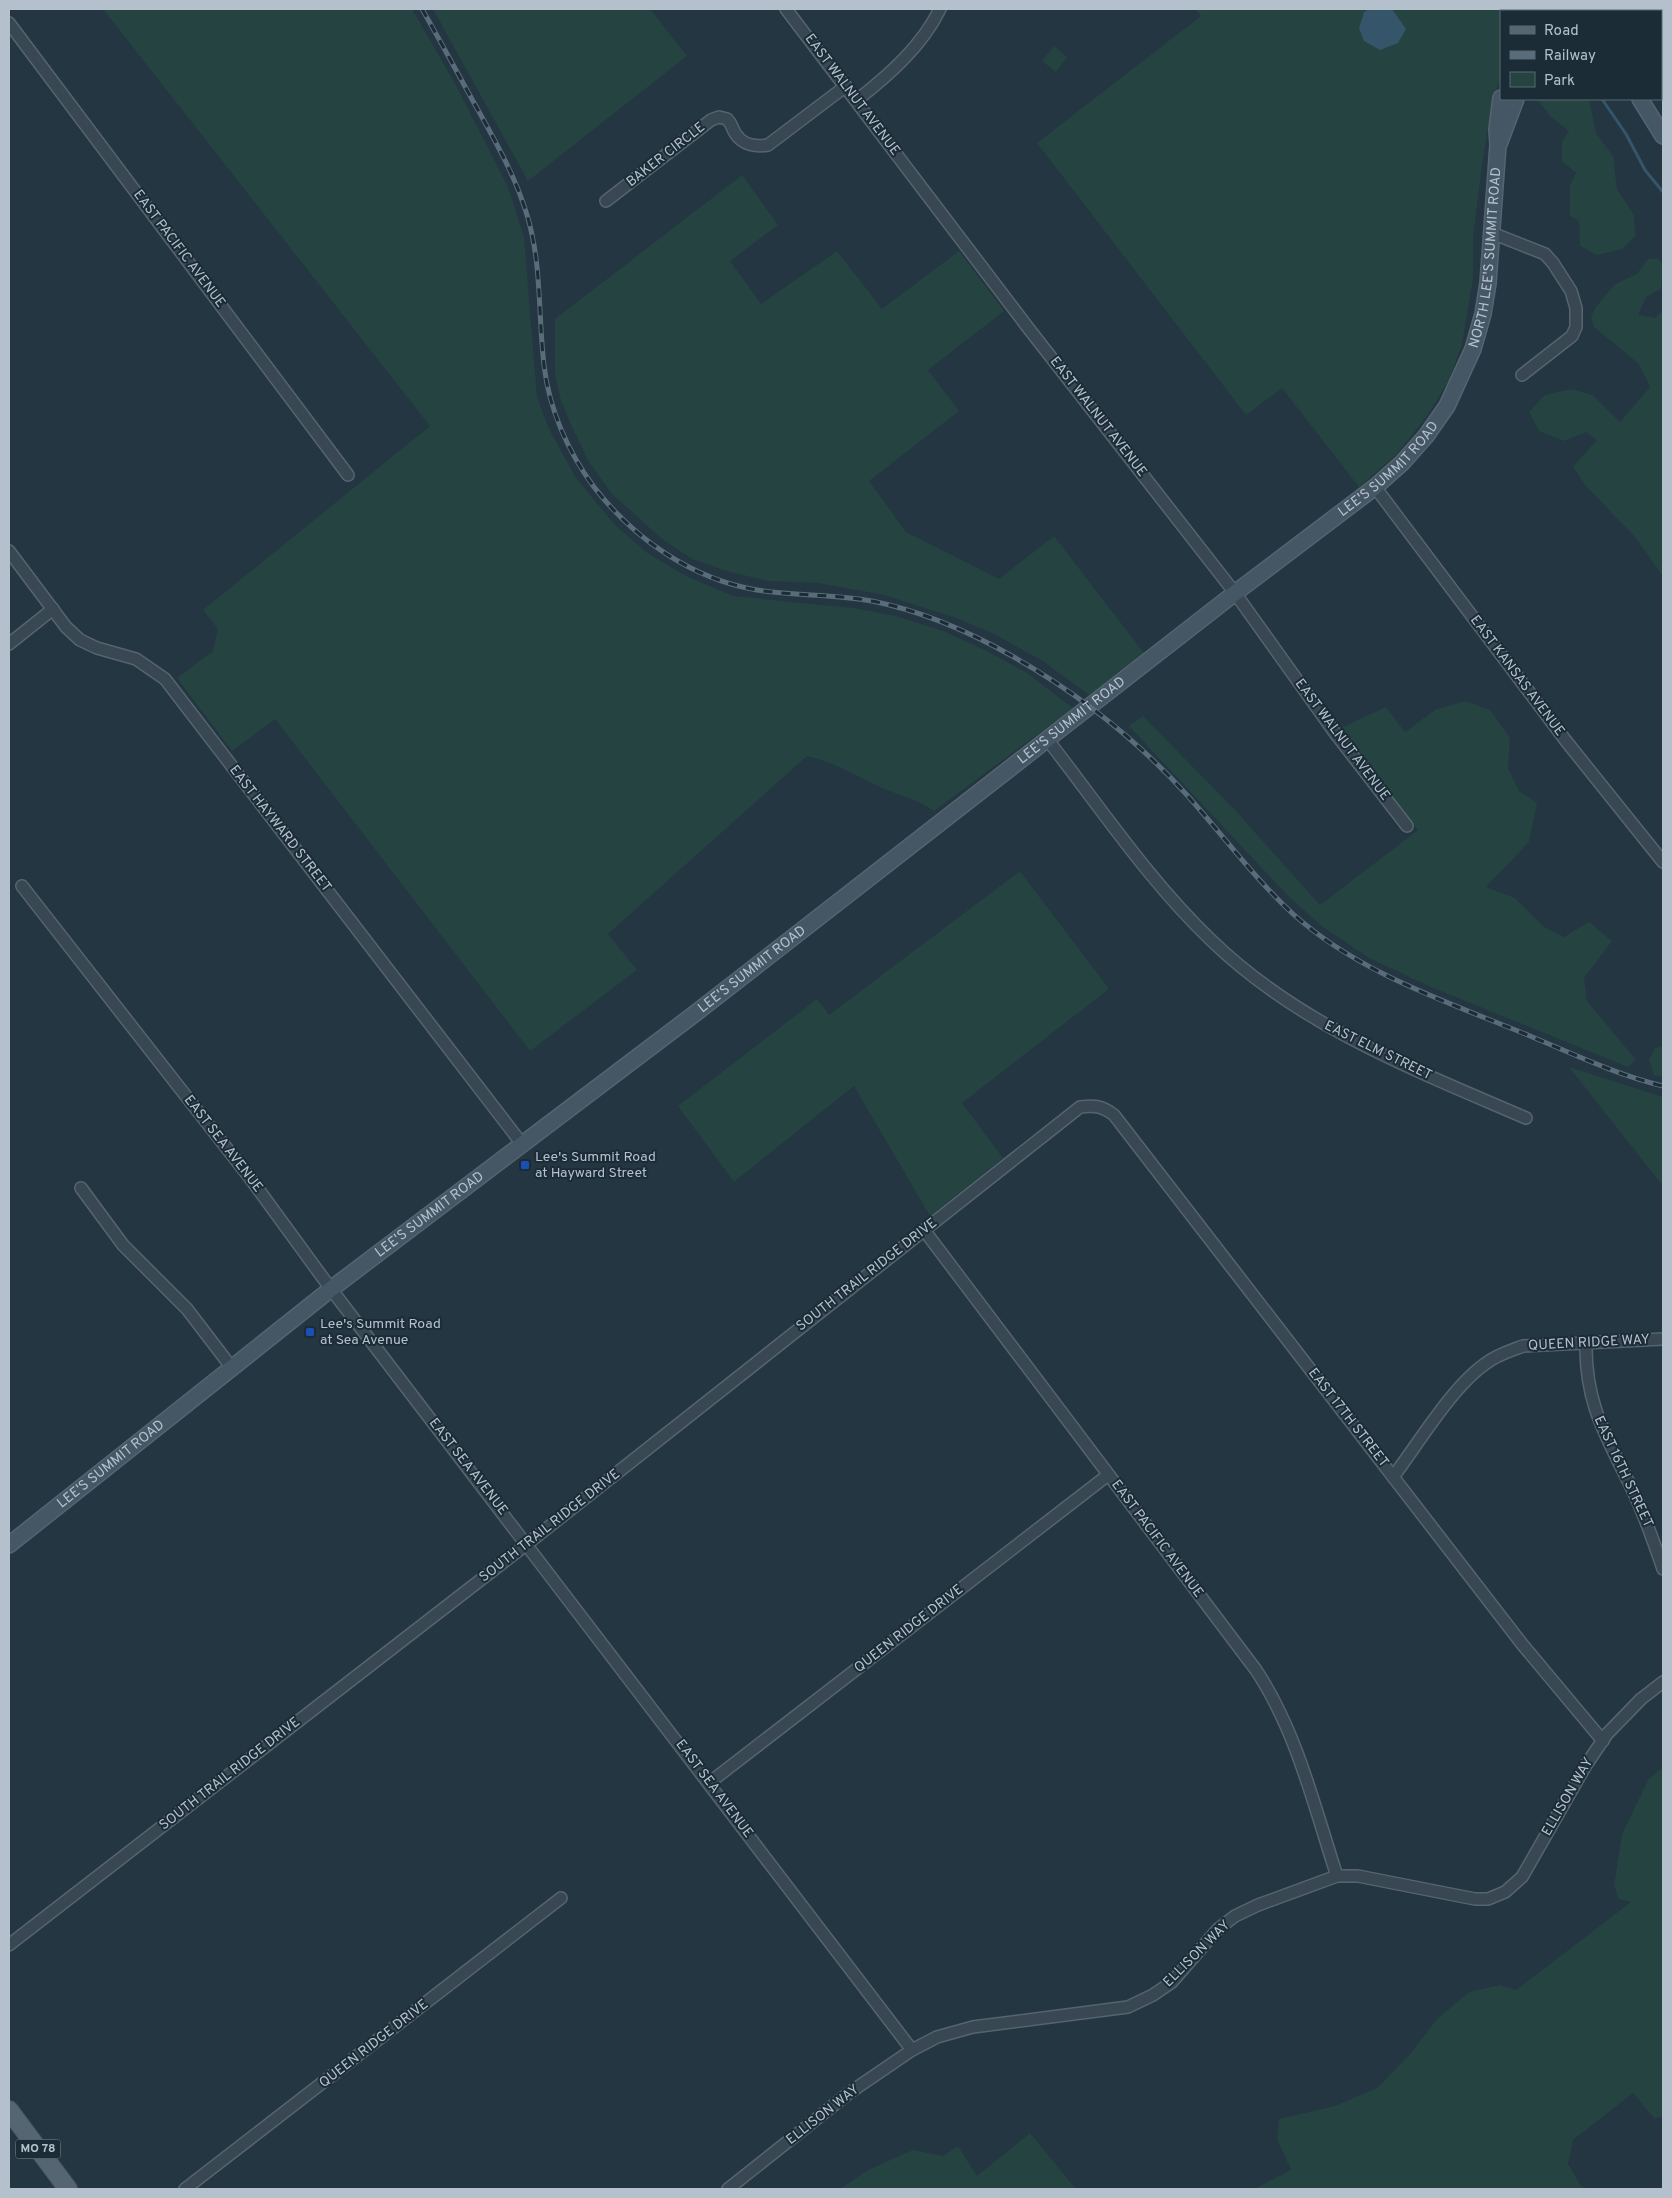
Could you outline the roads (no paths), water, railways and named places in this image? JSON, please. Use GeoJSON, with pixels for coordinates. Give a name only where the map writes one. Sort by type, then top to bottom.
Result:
{"type":"FeatureCollection","features":[{"type":"Feature","properties":{"kind":"main road","name":"NORTH LEE'S SUMMIT ROAD"},"geometry":{"type":"LineString","coordinates":[[1466,368],[1483,314],[1492,233],[1498,145],[1497,129],[1501,100]]}},
{"type":"Feature","properties":{"kind":"main road","name":"NORTH LEE'S SUMMIT ROAD"},"geometry":{"type":"LineString","coordinates":[[1498,145],[1516,100]]}},
{"type":"Feature","properties":{"kind":"main road"},"geometry":{"type":"LineString","coordinates":[[1641,100],[1663,136]]}},
{"type":"Feature","properties":{"kind":"main road","name":"LEE'S SUMMIT ROAD"},"geometry":{"type":"LineString","coordinates":[[9,1545],[331,1289],[697,1012],[1235,593],[1375,487],[1402,463],[1426,436],[1447,406],[1466,368]]}},
{"type":"Feature","properties":{"kind":"main road","name":"MO 78"},"geometry":{"type":"LineString","coordinates":[[9,2110],[68,2189]]}},
{"type":"Feature","properties":{"kind":"street","name":"EAST WALNUT AVENUE"},"geometry":{"type":"LineString","coordinates":[[786,9],[857,100],[1029,329],[1235,593],[1335,733],[1407,826]]}},
{"type":"Feature","properties":{"kind":"street"},"geometry":{"type":"LineString","coordinates":[[857,100],[879,83],[904,58],[921,39],[940,9]]}},
{"type":"Feature","properties":{"kind":"street","name":"EAST PACIFIC AVENUE"},"geometry":{"type":"LineString","coordinates":[[9,23],[348,475]]}},
{"type":"Feature","properties":{"kind":"street","name":"BAKER CIRCLE"},"geometry":{"type":"LineString","coordinates":[[606,201],[711,120],[719,117],[727,120],[736,134],[746,143],[758,146],[768,145],[846,86]]}},
{"type":"Feature","properties":{"kind":"street"},"geometry":{"type":"LineString","coordinates":[[1492,233],[1545,254],[1571,291],[1576,308],[1576,327],[1572,336],[1522,375]]}},
{"type":"Feature","properties":{"kind":"street","name":"EAST KANSAS AVENUE"},"geometry":{"type":"LineString","coordinates":[[1375,487],[1566,741],[1663,862]]}},
{"type":"Feature","properties":{"kind":"street","name":"EAST HAYWARD STREET"},"geometry":{"type":"LineString","coordinates":[[9,551],[66,627],[80,640],[97,648],[136,659],[165,679],[522,1144]]}},
{"type":"Feature","properties":{"kind":"street"},"geometry":{"type":"LineString","coordinates":[[9,644],[53,609]]}},
{"type":"Feature","properties":{"kind":"street","name":"EAST ELM STREET"},"geometry":{"type":"LineString","coordinates":[[1047,739],[1173,901],[1213,942],[1265,986],[1322,1024],[1376,1053],[1526,1118]]}},
{"type":"Feature","properties":{"kind":"street","name":"EAST SEA AVENUE"},"geometry":{"type":"LineString","coordinates":[[22,886],[250,1178],[331,1289],[912,2050]]}},
{"type":"Feature","properties":{"kind":"street","name":"SOUTH TRAIL RIDGE DRIVE"},"geometry":{"type":"LineString","coordinates":[[9,1945],[527,1544],[1080,1107],[1088,1106]]}},
{"type":"Feature","properties":{"kind":"street","name":"EAST 17TH STREET"},"geometry":{"type":"LineString","coordinates":[[1088,1106],[1103,1107],[1114,1115],[1522,1644],[1603,1741]]}},
{"type":"Feature","properties":{"kind":"street"},"geometry":{"type":"LineString","coordinates":[[81,1188],[123,1245],[187,1309],[232,1368]]}},
{"type":"Feature","properties":{"kind":"street","name":"EAST PACIFIC AVENUE"},"geometry":{"type":"LineString","coordinates":[[924,1230],[1274,1697],[1294,1741],[1337,1876]]}},
{"type":"Feature","properties":{"kind":"street","name":"QUEEN RIDGE WAY"},"geometry":{"type":"LineString","coordinates":[[1393,1477],[1463,1383],[1485,1363],[1506,1352],[1523,1346],[1663,1339]]}},
{"type":"Feature","properties":{"kind":"street","name":"EAST 16TH STREET"},"geometry":{"type":"LineString","coordinates":[[1586,1343],[1585,1368],[1595,1412],[1606,1441],[1633,1492],[1663,1569]]}},
{"type":"Feature","properties":{"kind":"street","name":"QUEEN RIDGE DRIVE"},"geometry":{"type":"LineString","coordinates":[[709,1783],[1108,1474]]}},
{"type":"Feature","properties":{"kind":"street","name":"ELLISON WAY"},"geometry":{"type":"LineString","coordinates":[[728,2189],[849,2093],[912,2050],[937,2037],[973,2027],[1128,2007],[1136,2004],[1172,1982],[1218,1929],[1235,1916],[1258,1905],[1337,1876],[1358,1876],[1474,1899],[1488,1898],[1505,1892],[1522,1877],[1586,1765],[1603,1741],[1641,1699],[1663,1682]]}},
{"type":"Feature","properties":{"kind":"street","name":"QUEEN RIDGE DRIVE"},"geometry":{"type":"LineString","coordinates":[[185,2189],[561,1898]]}},
{"type":"Feature","properties":{"kind":"water"},"geometry":{"type":"Polygon","coordinates":[[[1369,9],[1392,9],[1406,29],[1398,43],[1380,50],[1364,41],[1359,28],[1364,12],[1369,9]]]}},
{"type":"Feature","properties":{"kind":"waterway"},"geometry":{"type":"LineString","coordinates":[[1603,100],[1626,134],[1645,170],[1663,192]]}},
{"type":"Feature","properties":{"kind":"railway"},"geometry":{"type":"LineString","coordinates":[[422,9],[499,148],[523,201],[535,252],[544,365],[550,398],[561,429],[568,445],[594,487],[610,506],[646,540],[687,566],[733,585],[771,592],[858,599],[891,605],[927,616],[962,630],[995,647],[1036,670],[1083,701],[1147,754],[1186,794],[1251,871],[1279,900],[1319,935],[1347,954],[1406,985],[1437,998],[1612,1070],[1663,1086]]}},
{"type":"Feature","properties":{"kind":"place","name":"Lee's Summit Road at Hayward Street"},"geometry":{"type":"Point","coordinates":[525,1165]}},
{"type":"Feature","properties":{"kind":"place","name":"Lee's Summit Road at Sea Avenue"},"geometry":{"type":"Point","coordinates":[310,1332]}}]}
